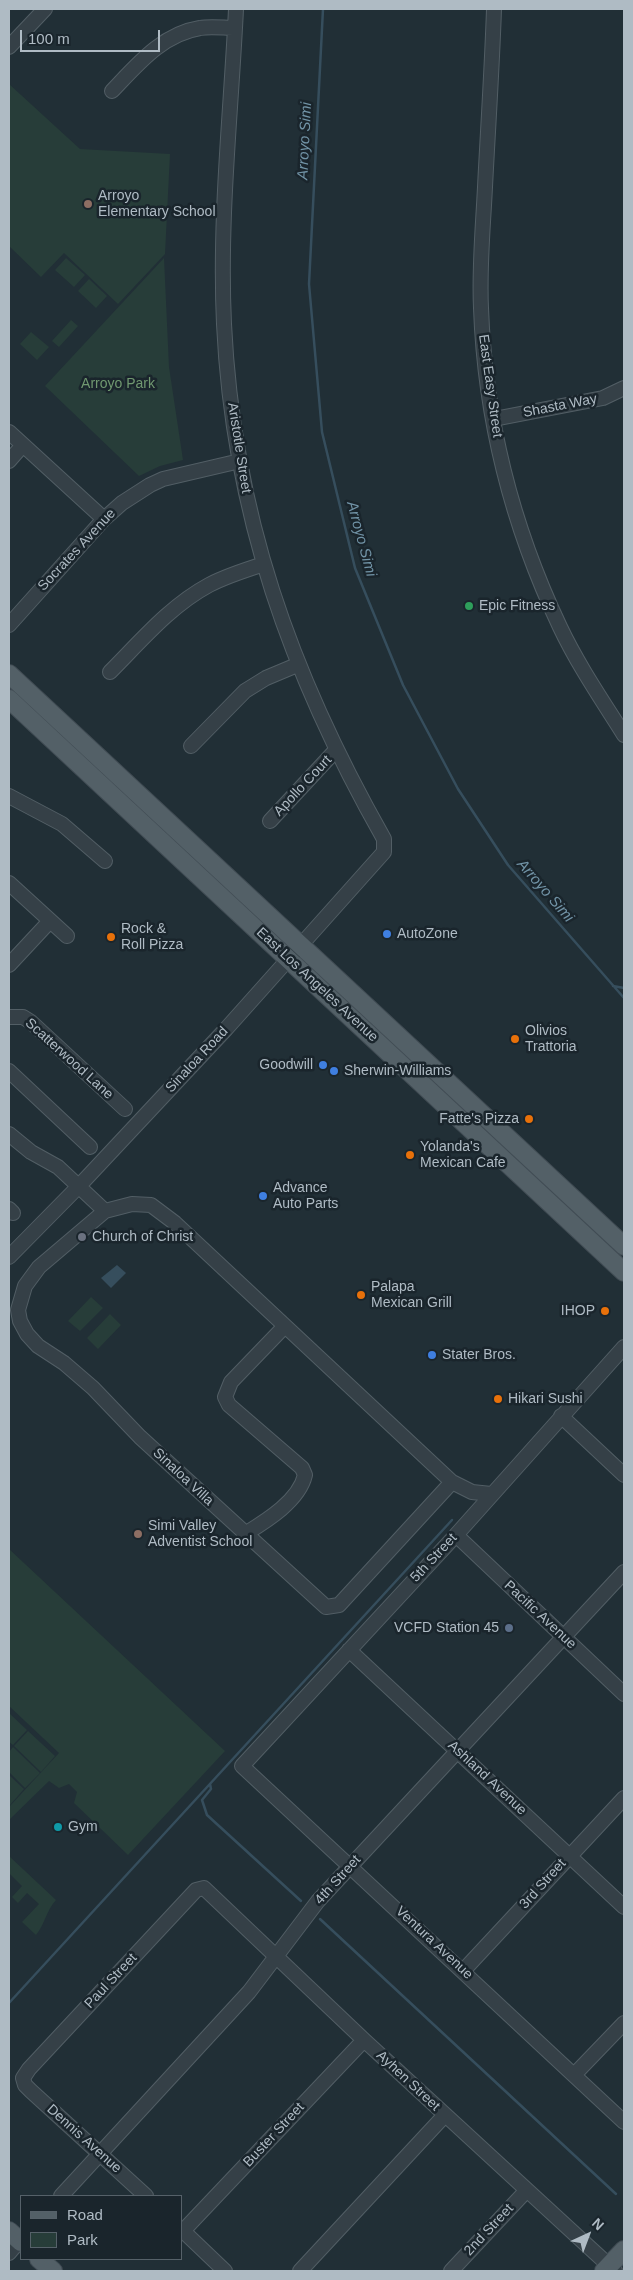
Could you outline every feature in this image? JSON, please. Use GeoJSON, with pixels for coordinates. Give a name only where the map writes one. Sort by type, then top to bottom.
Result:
{"type":"FeatureCollection","features":[{"type":"Feature","properties":{"kind":"main road","name":"East Los Angeles Avenue"},"geometry":{"type":"LineString","coordinates":[[9,674],[624,1246]]}},
{"type":"Feature","properties":{"kind":"main road","name":"East Los Angeles Avenue"},"geometry":{"type":"LineString","coordinates":[[9,699],[624,1272]]}},
{"type":"Feature","properties":{"kind":"main road"},"geometry":{"type":"LineString","coordinates":[[610,2270],[624,2250]]}},
{"type":"Feature","properties":{"kind":"main road"},"geometry":{"type":"LineString","coordinates":[[40,2260],[53,2271]]}},
{"type":"Feature","properties":{"kind":"street"},"geometry":{"type":"LineString","coordinates":[[9,48],[45,9]]}},
{"type":"Feature","properties":{"kind":"street","name":"Aristotle Street"},"geometry":{"type":"LineString","coordinates":[[236,9],[223,284],[228,376],[240,461],[264,564],[297,665],[336,751],[384,839],[384,852],[380,858]]}},
{"type":"Feature","properties":{"kind":"street","name":"East Easy Street"},"geometry":{"type":"LineString","coordinates":[[494,9],[480,270],[483,347],[494,419],[506,478],[522,531],[542,585],[580,663],[624,735]]}},
{"type":"Feature","properties":{"kind":"street"},"geometry":{"type":"LineString","coordinates":[[112,91],[143,58],[162,43],[200,28],[235,28]]}},
{"type":"Feature","properties":{"kind":"street","name":"Shasta Way"},"geometry":{"type":"LineString","coordinates":[[494,419],[603,398],[624,388]]}},
{"type":"Feature","properties":{"kind":"street"},"geometry":{"type":"LineString","coordinates":[[9,432],[104,520]]}},
{"type":"Feature","properties":{"kind":"street"},"geometry":{"type":"LineString","coordinates":[[9,461],[23,445]]}},
{"type":"Feature","properties":{"kind":"street","name":"Socrates Avenue"},"geometry":{"type":"LineString","coordinates":[[9,625],[104,520],[122,503],[150,485],[182,473],[240,461]]}},
{"type":"Feature","properties":{"kind":"street"},"geometry":{"type":"LineString","coordinates":[[110,672],[166,615],[188,598],[209,585],[264,564]]}},
{"type":"Feature","properties":{"kind":"street"},"geometry":{"type":"LineString","coordinates":[[191,746],[245,691],[266,678],[297,665]]}},
{"type":"Feature","properties":{"kind":"street","name":"Apollo Court"},"geometry":{"type":"LineString","coordinates":[[270,821],[336,751]]}},
{"type":"Feature","properties":{"kind":"street"},"geometry":{"type":"LineString","coordinates":[[9,796],[62,824],[105,861]]}},
{"type":"Feature","properties":{"kind":"street","name":"Sinaloa Road"},"geometry":{"type":"LineString","coordinates":[[9,1256],[81,1188],[380,858]]}},
{"type":"Feature","properties":{"kind":"street"},"geometry":{"type":"LineString","coordinates":[[10,887],[66,936]]}},
{"type":"Feature","properties":{"kind":"street"},"geometry":{"type":"LineString","coordinates":[[9,965],[50,921]]}},
{"type":"Feature","properties":{"kind":"street","name":"Scatterwood Lane"},"geometry":{"type":"LineString","coordinates":[[9,1017],[23,1017],[31,1022],[125,1109]]}},
{"type":"Feature","properties":{"kind":"street"},"geometry":{"type":"LineString","coordinates":[[9,1071],[90,1147]]}},
{"type":"Feature","properties":{"kind":"street"},"geometry":{"type":"LineString","coordinates":[[9,1134],[31,1152],[53,1163],[105,1211]]}},
{"type":"Feature","properties":{"kind":"street","name":"Sinaloa Villa"},"geometry":{"type":"LineString","coordinates":[[452,1482],[339,1605],[331,1608],[320,1603],[140,1437],[93,1388],[64,1363],[38,1346],[27,1334],[20,1321],[18,1310],[25,1286],[39,1267],[105,1211],[132,1204],[151,1205],[174,1224],[452,1482],[472,1492],[491,1494]]}},
{"type":"Feature","properties":{"kind":"street"},"geometry":{"type":"LineString","coordinates":[[244,1534],[259,1525],[297,1492],[305,1475],[302,1468],[230,1405],[225,1397],[231,1382],[284,1327]]}},
{"type":"Feature","properties":{"kind":"street","name":"5th Street"},"geometry":{"type":"LineString","coordinates":[[242,1766],[456,1535],[624,1347]]}},
{"type":"Feature","properties":{"kind":"street"},"geometry":{"type":"LineString","coordinates":[[561,1416],[624,1475]]}},
{"type":"Feature","properties":{"kind":"street","name":"Pacific Avenue"},"geometry":{"type":"LineString","coordinates":[[456,1535],[624,1694]]}},
{"type":"Feature","properties":{"kind":"street","name":"4th Street"},"geometry":{"type":"LineString","coordinates":[[62,2195],[249,1992],[318,1901],[624,1572]]}},
{"type":"Feature","properties":{"kind":"street","name":"Ashland Avenue"},"geometry":{"type":"LineString","coordinates":[[350,1650],[624,1907]]}},
{"type":"Feature","properties":{"kind":"street","name":"Ventura Avenue"},"geometry":{"type":"LineString","coordinates":[[242,1766],[624,2122]]}},
{"type":"Feature","properties":{"kind":"street","name":"3rd Street"},"geometry":{"type":"LineString","coordinates":[[463,1970],[624,1798]]}},
{"type":"Feature","properties":{"kind":"street","name":"Ayhen Street"},"geometry":{"type":"LineString","coordinates":[[204,1888],[610,2270]]}},
{"type":"Feature","properties":{"kind":"street","name":"Paul Street"},"geometry":{"type":"LineString","coordinates":[[23,2082],[24,2075],[42,2054],[196,1890],[204,1888]]}},
{"type":"Feature","properties":{"kind":"street"},"geometry":{"type":"LineString","coordinates":[[574,2075],[624,2023]]}},
{"type":"Feature","properties":{"kind":"street","name":"Buster Street"},"geometry":{"type":"LineString","coordinates":[[182,2230],[364,2040]]}},
{"type":"Feature","properties":{"kind":"street","name":"Dennis Avenue"},"geometry":{"type":"LineString","coordinates":[[23,2082],[145,2195]]}},
{"type":"Feature","properties":{"kind":"street"},"geometry":{"type":"LineString","coordinates":[[300,2271],[445,2114]]}},
{"type":"Feature","properties":{"kind":"street","name":"2nd Street"},"geometry":{"type":"LineString","coordinates":[[451,2271],[527,2190]]}},
{"type":"Feature","properties":{"kind":"street"},"geometry":{"type":"LineString","coordinates":[[182,2230],[225,2271]]}},
{"type":"Feature","properties":{"kind":"green space","name":"Arroyo Elementary School"},"geometry":{"type":"Polygon","coordinates":[[[9,84],[80,149],[170,154],[165,254],[118,304],[64,253],[41,277],[9,246],[9,84]]]}},
{"type":"Feature","properties":{"kind":"green space"},"geometry":{"type":"Polygon","coordinates":[[[66,258],[85,275],[74,287],[55,270],[66,258]]]}},
{"type":"Feature","properties":{"kind":"green space","name":"Arroyo Park"},"geometry":{"type":"Polygon","coordinates":[[[164,258],[169,367],[183,460],[160,466],[139,476],[45,386],[164,258]]]}},
{"type":"Feature","properties":{"kind":"green space"},"geometry":{"type":"Polygon","coordinates":[[[89,279],[107,296],[96,308],[78,291],[89,279]]]}},
{"type":"Feature","properties":{"kind":"green space"},"geometry":{"type":"Polygon","coordinates":[[[71,320],[78,326],[59,347],[52,341],[71,320]]]}},
{"type":"Feature","properties":{"kind":"green space"},"geometry":{"type":"Polygon","coordinates":[[[31,332],[49,347],[37,360],[20,344],[31,332]]]}},
{"type":"Feature","properties":{"kind":"green space"},"geometry":{"type":"Polygon","coordinates":[[[91,1297],[103,1308],[80,1331],[68,1321],[91,1297]]]}},
{"type":"Feature","properties":{"kind":"green space"},"geometry":{"type":"Polygon","coordinates":[[[110,1314],[121,1325],[98,1349],[87,1338],[110,1314]]]}},
{"type":"Feature","properties":{"kind":"green space"},"geometry":{"type":"Polygon","coordinates":[[[9,1549],[225,1751],[128,1855],[74,1803],[77,1792],[69,1784],[59,1788],[49,1781],[9,1820],[9,1807],[59,1753],[9,1706],[9,1549]]]}},
{"type":"Feature","properties":{"kind":"green space"},"geometry":{"type":"Polygon","coordinates":[[[9,1713],[27,1730],[13,1745],[9,1742],[9,1713]]]}},
{"type":"Feature","properties":{"kind":"green space"},"geometry":{"type":"Polygon","coordinates":[[[28,1731],[55,1756],[41,1772],[14,1746],[28,1731]]]}},
{"type":"Feature","properties":{"kind":"green space"},"geometry":{"type":"Polygon","coordinates":[[[13,1747],[40,1773],[25,1788],[9,1772],[9,1752],[13,1747]]]}},
{"type":"Feature","properties":{"kind":"green space"},"geometry":{"type":"Polygon","coordinates":[[[9,1775],[24,1789],[10,1805],[9,1804],[9,1775]]]}},
{"type":"Feature","properties":{"kind":"green space"},"geometry":{"type":"Polygon","coordinates":[[[9,1856],[56,1900],[36,1935],[22,1922],[39,1904],[27,1893],[18,1903],[12,1897],[22,1886],[9,1873],[9,1856]]]}},
{"type":"Feature","properties":{"kind":"water"},"geometry":{"type":"Polygon","coordinates":[[[117,1265],[126,1273],[111,1288],[101,1278],[117,1265]]]}},
{"type":"Feature","properties":{"kind":"waterway","name":"Arroyo Simi"},"geometry":{"type":"LineString","coordinates":[[323,9],[309,284],[322,432],[355,568],[403,685],[458,789],[508,865],[624,998]]}},
{"type":"Feature","properties":{"kind":"waterway","name":"Arroyo Simi"},"geometry":{"type":"LineString","coordinates":[[613,986],[624,988]]}},
{"type":"Feature","properties":{"kind":"waterway"},"geometry":{"type":"LineString","coordinates":[[9,2003],[452,1520]]}},
{"type":"Feature","properties":{"kind":"waterway"},"geometry":{"type":"LineString","coordinates":[[210,1784],[211,1789],[202,1800],[207,1815],[301,1901]]}},
{"type":"Feature","properties":{"kind":"waterway"},"geometry":{"type":"LineString","coordinates":[[320,1919],[616,2194]]}},
{"type":"Feature","properties":{"kind":"place","name":"Arroyo Elementary School"},"geometry":{"type":"Point","coordinates":[88,204]}},
{"type":"Feature","properties":{"kind":"place","name":"Epic Fitness"},"geometry":{"type":"Point","coordinates":[469,606]}},
{"type":"Feature","properties":{"kind":"place","name":"AutoZone"},"geometry":{"type":"Point","coordinates":[387,934]}},
{"type":"Feature","properties":{"kind":"place","name":"Rock & Roll Pizza"},"geometry":{"type":"Point","coordinates":[111,937]}},
{"type":"Feature","properties":{"kind":"place","name":"Olivios Trattoria"},"geometry":{"type":"Point","coordinates":[515,1039]}},
{"type":"Feature","properties":{"kind":"place","name":"Goodwill"},"geometry":{"type":"Point","coordinates":[323,1065]}},
{"type":"Feature","properties":{"kind":"place","name":"Sherwin-Williams"},"geometry":{"type":"Point","coordinates":[334,1071]}},
{"type":"Feature","properties":{"kind":"place","name":"Fatte's Pizza"},"geometry":{"type":"Point","coordinates":[529,1119]}},
{"type":"Feature","properties":{"kind":"place","name":"Yolanda's Mexican Cafe"},"geometry":{"type":"Point","coordinates":[410,1155]}},
{"type":"Feature","properties":{"kind":"place","name":"Advance Auto Parts"},"geometry":{"type":"Point","coordinates":[263,1196]}},
{"type":"Feature","properties":{"kind":"place","name":"Church of Christ"},"geometry":{"type":"Point","coordinates":[82,1237]}},
{"type":"Feature","properties":{"kind":"place","name":"Palapa Mexican Grill"},"geometry":{"type":"Point","coordinates":[361,1295]}},
{"type":"Feature","properties":{"kind":"place","name":"IHOP"},"geometry":{"type":"Point","coordinates":[605,1311]}},
{"type":"Feature","properties":{"kind":"place","name":"Stater Bros."},"geometry":{"type":"Point","coordinates":[432,1355]}},
{"type":"Feature","properties":{"kind":"place","name":"Hikari Sushi"},"geometry":{"type":"Point","coordinates":[498,1399]}},
{"type":"Feature","properties":{"kind":"place","name":"Simi Valley Adventist School"},"geometry":{"type":"Point","coordinates":[138,1534]}},
{"type":"Feature","properties":{"kind":"place","name":"VCFD Station 45"},"geometry":{"type":"Point","coordinates":[509,1628]}},
{"type":"Feature","properties":{"kind":"place","name":"Gym"},"geometry":{"type":"Point","coordinates":[58,1827]}}]}
